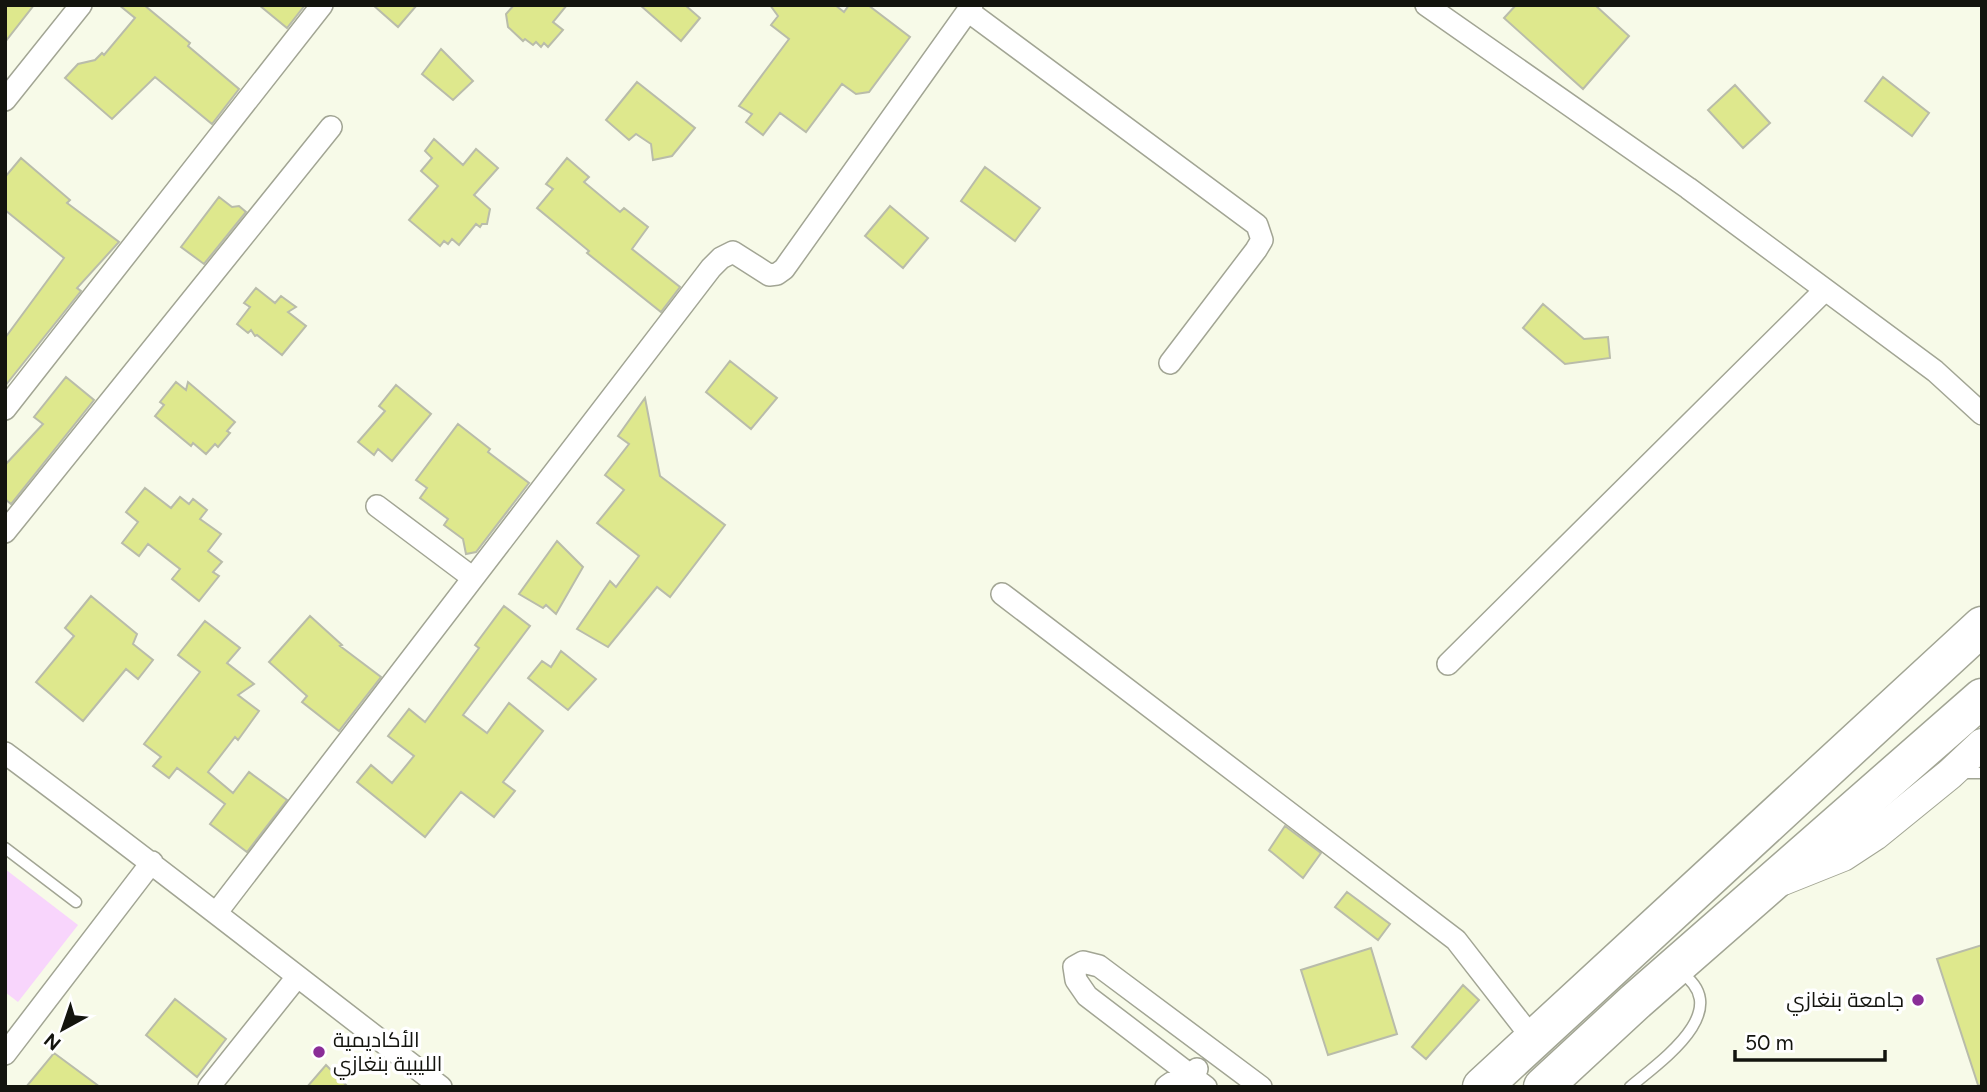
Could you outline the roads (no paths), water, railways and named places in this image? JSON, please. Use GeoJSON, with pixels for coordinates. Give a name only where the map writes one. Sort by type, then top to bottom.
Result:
{"type":"FeatureCollection","features":[{"type":"Feature","properties":{"kind":"highway"},"geometry":{"type":"LineString","coordinates":[[1482,1087],[1982,626]]}},
{"type":"Feature","properties":{"kind":"highway"},"geometry":{"type":"LineString","coordinates":[[1544,1087],[1636,1001],[1982,698]]}},
{"type":"Feature","properties":{"kind":"street"},"geometry":{"type":"LineString","coordinates":[[5,100],[81,5]]}},
{"type":"Feature","properties":{"kind":"street"},"geometry":{"type":"LineString","coordinates":[[5,409],[322,5]]}},
{"type":"Feature","properties":{"kind":"street"},"geometry":{"type":"LineString","coordinates":[[1426,5],[1688,188],[1936,371],[1982,414]]}},
{"type":"Feature","properties":{"kind":"street"},"geometry":{"type":"LineString","coordinates":[[218,912],[721,258],[733,252],[771,275],[784,269],[970,8],[1257,225],[1262,240],[1256,250],[1170,363]]}},
{"type":"Feature","properties":{"kind":"street"},"geometry":{"type":"LineString","coordinates":[[5,532],[331,127]]}},
{"type":"Feature","properties":{"kind":"street"},"geometry":{"type":"LineString","coordinates":[[1448,664],[1825,290]]}},
{"type":"Feature","properties":{"kind":"street"},"geometry":{"type":"LineString","coordinates":[[377,506],[473,578]]}},
{"type":"Feature","properties":{"kind":"street"},"geometry":{"type":"LineString","coordinates":[[1002,594],[1456,940],[1533,1039]]}},
{"type":"Feature","properties":{"kind":"street"},"geometry":{"type":"LineString","coordinates":[[1763,889],[1843,856],[1875,835],[1950,774],[1982,744]]}},
{"type":"Feature","properties":{"kind":"street"},"geometry":{"type":"LineString","coordinates":[[5,752],[218,912],[297,977],[442,1087]]}},
{"type":"Feature","properties":{"kind":"street"},"geometry":{"type":"LineString","coordinates":[[5,1054],[152,862]]}},
{"type":"Feature","properties":{"kind":"street"},"geometry":{"type":"LineString","coordinates":[[1198,1081],[1087,996],[1076,980],[1074,967],[1083,962],[1099,966],[1261,1087]]}},
{"type":"Feature","properties":{"kind":"street"},"geometry":{"type":"LineString","coordinates":[[209,1087],[297,977]]}},
{"type":"Feature","properties":{"kind":"street"},"geometry":{"type":"LineString","coordinates":[[1187,1032],[1168,1058],[1168,1085],[1198,1081]]}},
{"type":"Feature","properties":{"kind":"street"},"geometry":{"type":"LineString","coordinates":[[1198,1081],[1212,1050]]}},
{"type":"Feature","properties":{"kind":"lane"},"geometry":{"type":"LineString","coordinates":[[1950,774],[1982,773]]}},
{"type":"Feature","properties":{"kind":"lane"},"geometry":{"type":"LineString","coordinates":[[5,848],[76,902]]}},
{"type":"Feature","properties":{"kind":"lane"},"geometry":{"type":"LineString","coordinates":[[1630,1087],[1685,1039],[1699,1011],[1698,996],[1690,979],[1675,969]]}},
{"type":"Feature","properties":{"kind":"place","name":"جامعة بنغازي"},"geometry":{"type":"Point","coordinates":[1918,1000]}},
{"type":"Feature","properties":{"kind":"place","name":"الأكاديمية الليبية بنغازي"},"geometry":{"type":"Point","coordinates":[319,1052]}}]}
